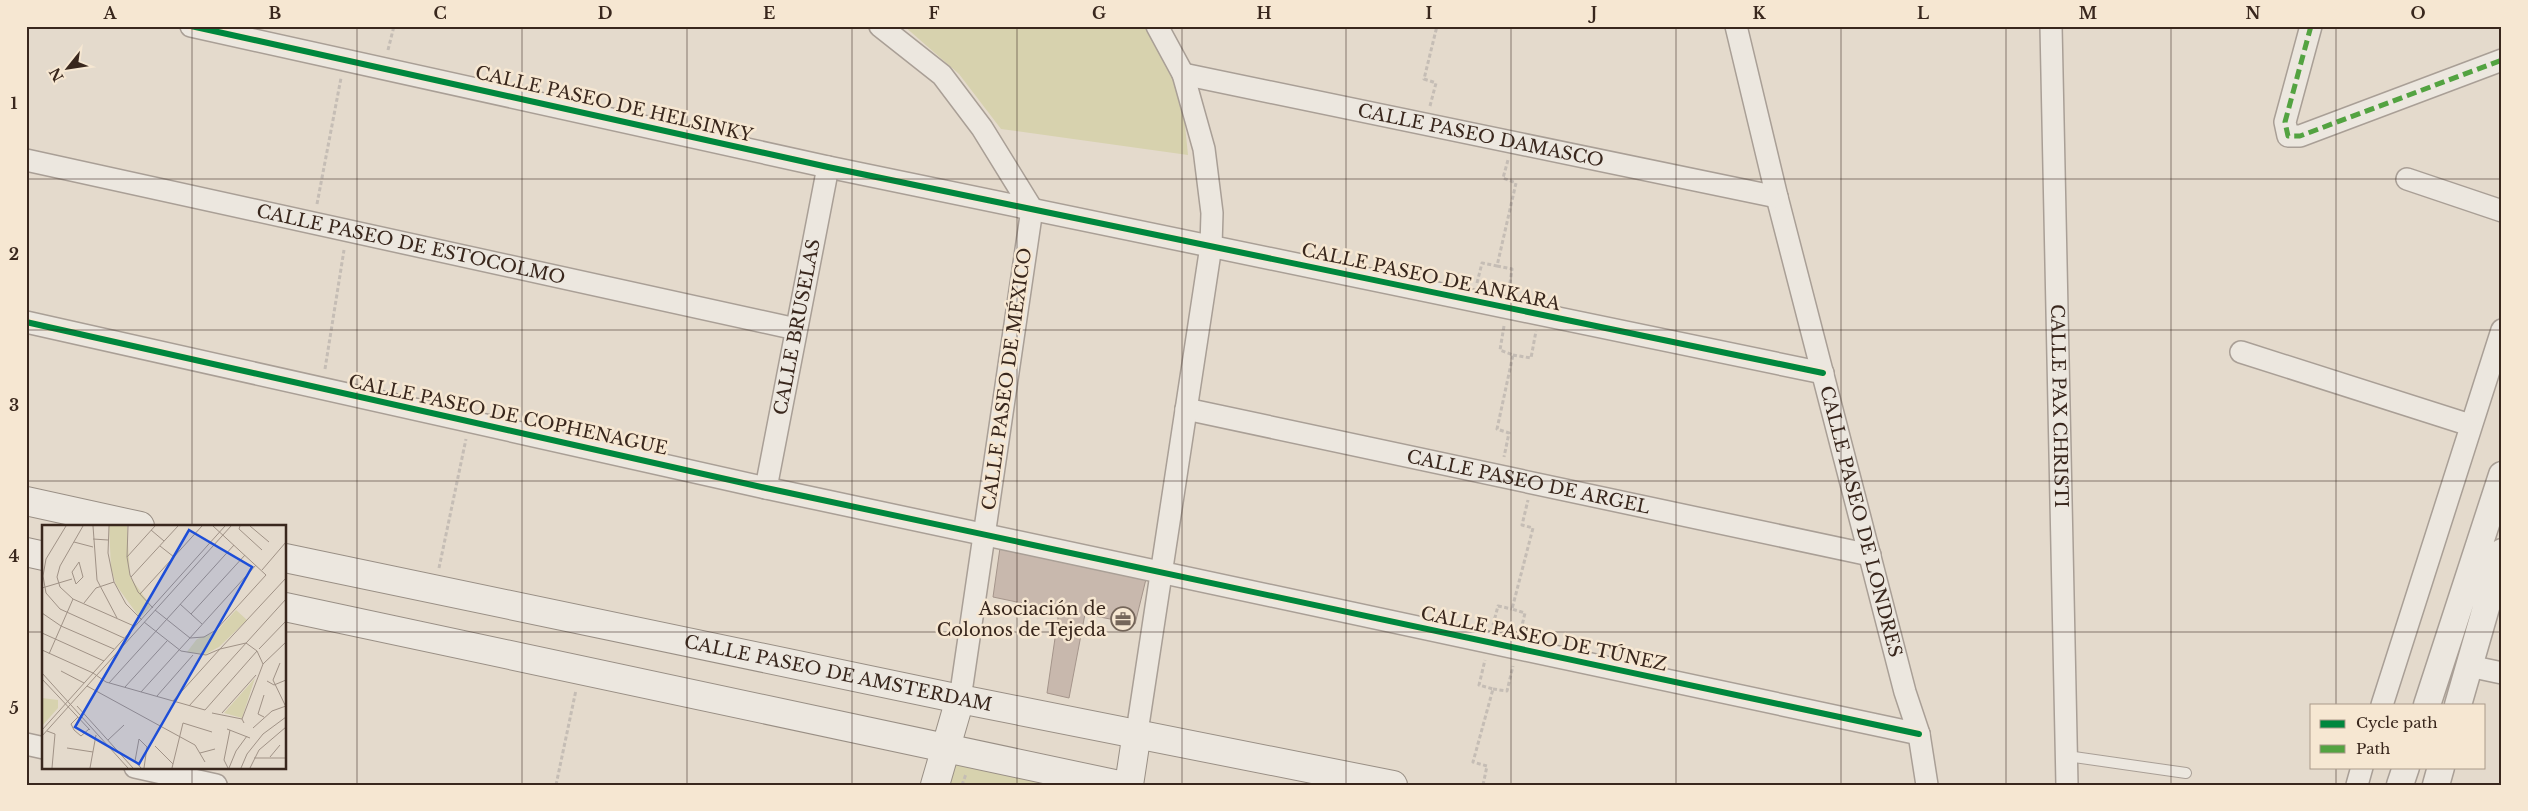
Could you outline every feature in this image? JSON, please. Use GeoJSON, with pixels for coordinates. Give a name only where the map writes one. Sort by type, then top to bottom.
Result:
{"type":"FeatureCollection","features":[{"type":"Feature","properties":{"kind":"main road"},"geometry":{"type":"LineString","coordinates":[[26,501],[135,525]]}},
{"type":"Feature","properties":{"kind":"main road"},"geometry":{"type":"LineString","coordinates":[[26,552],[42,556]]}},
{"type":"Feature","properties":{"kind":"main road","name":"CALLE PASEO DE AMSTERDAM"},"geometry":{"type":"LineString","coordinates":[[286,558],[960,699],[1137,732],[1393,785]]}},
{"type":"Feature","properties":{"kind":"main road"},"geometry":{"type":"LineString","coordinates":[[286,607],[1119,785]]}},
{"type":"Feature","properties":{"kind":"main road","name":"CALLE PASEO DE MÉXICO"},"geometry":{"type":"LineString","coordinates":[[935,785],[948,747],[960,699]]}},
{"type":"Feature","properties":{"kind":"main road"},"geometry":{"type":"LineString","coordinates":[[1129,785],[1137,732]]}},
{"type":"Feature","properties":{"kind":"street","name":"CALLE PASEO DE HELSINKY"},"geometry":{"type":"LineString","coordinates":[[190,26],[828,167],[1032,209]]}},
{"type":"Feature","properties":{"kind":"street"},"geometry":{"type":"LineString","coordinates":[[880,26],[942,75],[982,128],[1032,209]]}},
{"type":"Feature","properties":{"kind":"street"},"geometry":{"type":"LineString","coordinates":[[1137,732],[1211,246],[1212,213],[1204,149],[1183,74],[1157,26]]}},
{"type":"Feature","properties":{"kind":"street","name":"CALLE PASEO DE LONDRES"},"geometry":{"type":"LineString","coordinates":[[1736,26],[1905,692],[1919,734],[1927,785]]}},
{"type":"Feature","properties":{"kind":"street","name":"CALLE PAX CHRISTI"},"geometry":{"type":"LineString","coordinates":[[2051,26],[2068,785]]}},
{"type":"Feature","properties":{"kind":"street"},"geometry":{"type":"LineString","coordinates":[[2311,26],[2285,122],[2288,136],[2300,136],[2502,60]]}},
{"type":"Feature","properties":{"kind":"street","name":"CALLE PASEO DAMASCO"},"geometry":{"type":"LineString","coordinates":[[1183,74],[1778,196]]}},
{"type":"Feature","properties":{"kind":"street","name":"CALLE PASEO DE ESTOCOLMO"},"geometry":{"type":"LineString","coordinates":[[26,160],[796,328]]}},
{"type":"Feature","properties":{"kind":"street","name":"CALLE BRUSELAS"},"geometry":{"type":"LineString","coordinates":[[766,488],[828,167]]}},
{"type":"Feature","properties":{"kind":"street"},"geometry":{"type":"LineString","coordinates":[[2406,179],[2502,211]]}},
{"type":"Feature","properties":{"kind":"street","name":"CALLE PASEO DE ANKARA"},"geometry":{"type":"LineString","coordinates":[[1032,209],[1823,373]]}},
{"type":"Feature","properties":{"kind":"street","name":"CALLE PASEO DE MÉXICO"},"geometry":{"type":"LineString","coordinates":[[960,699],[1032,209]]}},
{"type":"Feature","properties":{"kind":"street","name":"CALLE PASEO DE COPHENAGUE"},"geometry":{"type":"LineString","coordinates":[[26,322],[321,390],[766,488],[984,533]]}},
{"type":"Feature","properties":{"kind":"street"},"geometry":{"type":"LineString","coordinates":[[2382,704],[2470,425],[2502,330]]}},
{"type":"Feature","properties":{"kind":"street"},"geometry":{"type":"LineString","coordinates":[[2241,352],[2470,425]]}},
{"type":"Feature","properties":{"kind":"street","name":"CALLE PASEO DE ARGEL"},"geometry":{"type":"LineString","coordinates":[[1186,409],[1870,555]]}},
{"type":"Feature","properties":{"kind":"street"},"geometry":{"type":"LineString","coordinates":[[2427,704],[2502,475]]}},
{"type":"Feature","properties":{"kind":"street","name":"CALLE PASEO DE TÚNEZ"},"geometry":{"type":"LineString","coordinates":[[984,533],[1162,574],[1919,734]]}},
{"type":"Feature","properties":{"kind":"street"},"geometry":{"type":"LineString","coordinates":[[2458,704],[2500,564]]}},
{"type":"Feature","properties":{"kind":"street"},"geometry":{"type":"LineString","coordinates":[[2469,666],[2502,674]]}},
{"type":"Feature","properties":{"kind":"street"},"geometry":{"type":"LineString","coordinates":[[26,744],[42,748]]}},
{"type":"Feature","properties":{"kind":"street"},"geometry":{"type":"LineString","coordinates":[[140,768],[216,785]]}},
{"type":"Feature","properties":{"kind":"street"},"geometry":{"type":"LineString","coordinates":[[2357,785],[2362,768]]}},
{"type":"Feature","properties":{"kind":"street"},"geometry":{"type":"LineString","coordinates":[[2400,785],[2406,768]]}},
{"type":"Feature","properties":{"kind":"street"},"geometry":{"type":"LineString","coordinates":[[2436,785],[2441,768]]}},
{"type":"Feature","properties":{"kind":"lane"},"geometry":{"type":"LineString","coordinates":[[2067,756],[2186,773]]}},
{"type":"Feature","properties":{"kind":"path"},"geometry":{"type":"LineString","coordinates":[[384,68],[394,26]]}},
{"type":"Feature","properties":{"kind":"path"},"geometry":{"type":"LineString","coordinates":[[1426,124],[1436,83],[1424,79],[1437,26]]}},
{"type":"Feature","properties":{"kind":"path"},"geometry":{"type":"LineString","coordinates":[[314,222],[344,59]]}},
{"type":"Feature","properties":{"kind":"path"},"geometry":{"type":"LineString","coordinates":[[1497,266],[1516,183],[1503,178],[1512,142]]}},
{"type":"Feature","properties":{"kind":"path"},"geometry":{"type":"LineString","coordinates":[[321,390],[347,230]]}},
{"type":"Feature","properties":{"kind":"path"},"geometry":{"type":"LineString","coordinates":[[1473,299],[1482,263],[1512,269],[1500,350],[1513,354],[1531,358],[1540,315]]}},
{"type":"Feature","properties":{"kind":"path"},"geometry":{"type":"LineString","coordinates":[[1500,476],[1509,433],[1497,429],[1513,354]]}},
{"type":"Feature","properties":{"kind":"path"},"geometry":{"type":"LineString","coordinates":[[434,590],[470,422]]}},
{"type":"Feature","properties":{"kind":"path"},"geometry":{"type":"LineString","coordinates":[[1512,609],[1533,528],[1522,525],[1532,483]]}},
{"type":"Feature","properties":{"kind":"path"},"geometry":{"type":"LineString","coordinates":[[1498,606],[1512,609],[1525,613],[1507,691],[1479,685],[1498,606]]}},
{"type":"Feature","properties":{"kind":"path"},"geometry":{"type":"LineString","coordinates":[[556,785],[580,669]]}},
{"type":"Feature","properties":{"kind":"path"},"geometry":{"type":"LineString","coordinates":[[1483,785],[1486,766],[1472,762],[1493,689]]}},
{"type":"Feature","properties":{"kind":"shaded area"},"geometry":{"type":"Polygon","coordinates":[[[904,26],[1146,26],[1182,96],[1188,155],[1001,129],[959,74],[904,26]]]}},
{"type":"Feature","properties":{"kind":"shaded area"},"geometry":{"type":"Polygon","coordinates":[[[949,758],[1075,785],[941,785],[949,758]]]}},
{"type":"Feature","properties":{"kind":"building","name":"Asociación de Colonos de Tejeda"},"geometry":{"type":"Polygon","coordinates":[[[1000,548],[1146,579],[1135,624],[1085,614],[1069,698],[1047,693],[1059,611],[993,597],[1000,548]]]}},
{"type":"Feature","properties":{"kind":"marked path"},"geometry":{"type":"LineString","coordinates":[[2311,26],[2285,122],[2288,136],[2300,136],[2502,60]]}},
{"type":"Feature","properties":{"kind":"cycle path"},"geometry":{"type":"LineString","coordinates":[[191,26],[828,167],[1823,373]]}},
{"type":"Feature","properties":{"kind":"cycle path"},"geometry":{"type":"LineString","coordinates":[[26,322],[766,488],[1919,734]]}},
{"type":"Feature","properties":{"kind":"place","name":"Asociación de Colonos de Tejeda"},"geometry":{"type":"Point","coordinates":[1123,619]}}]}
